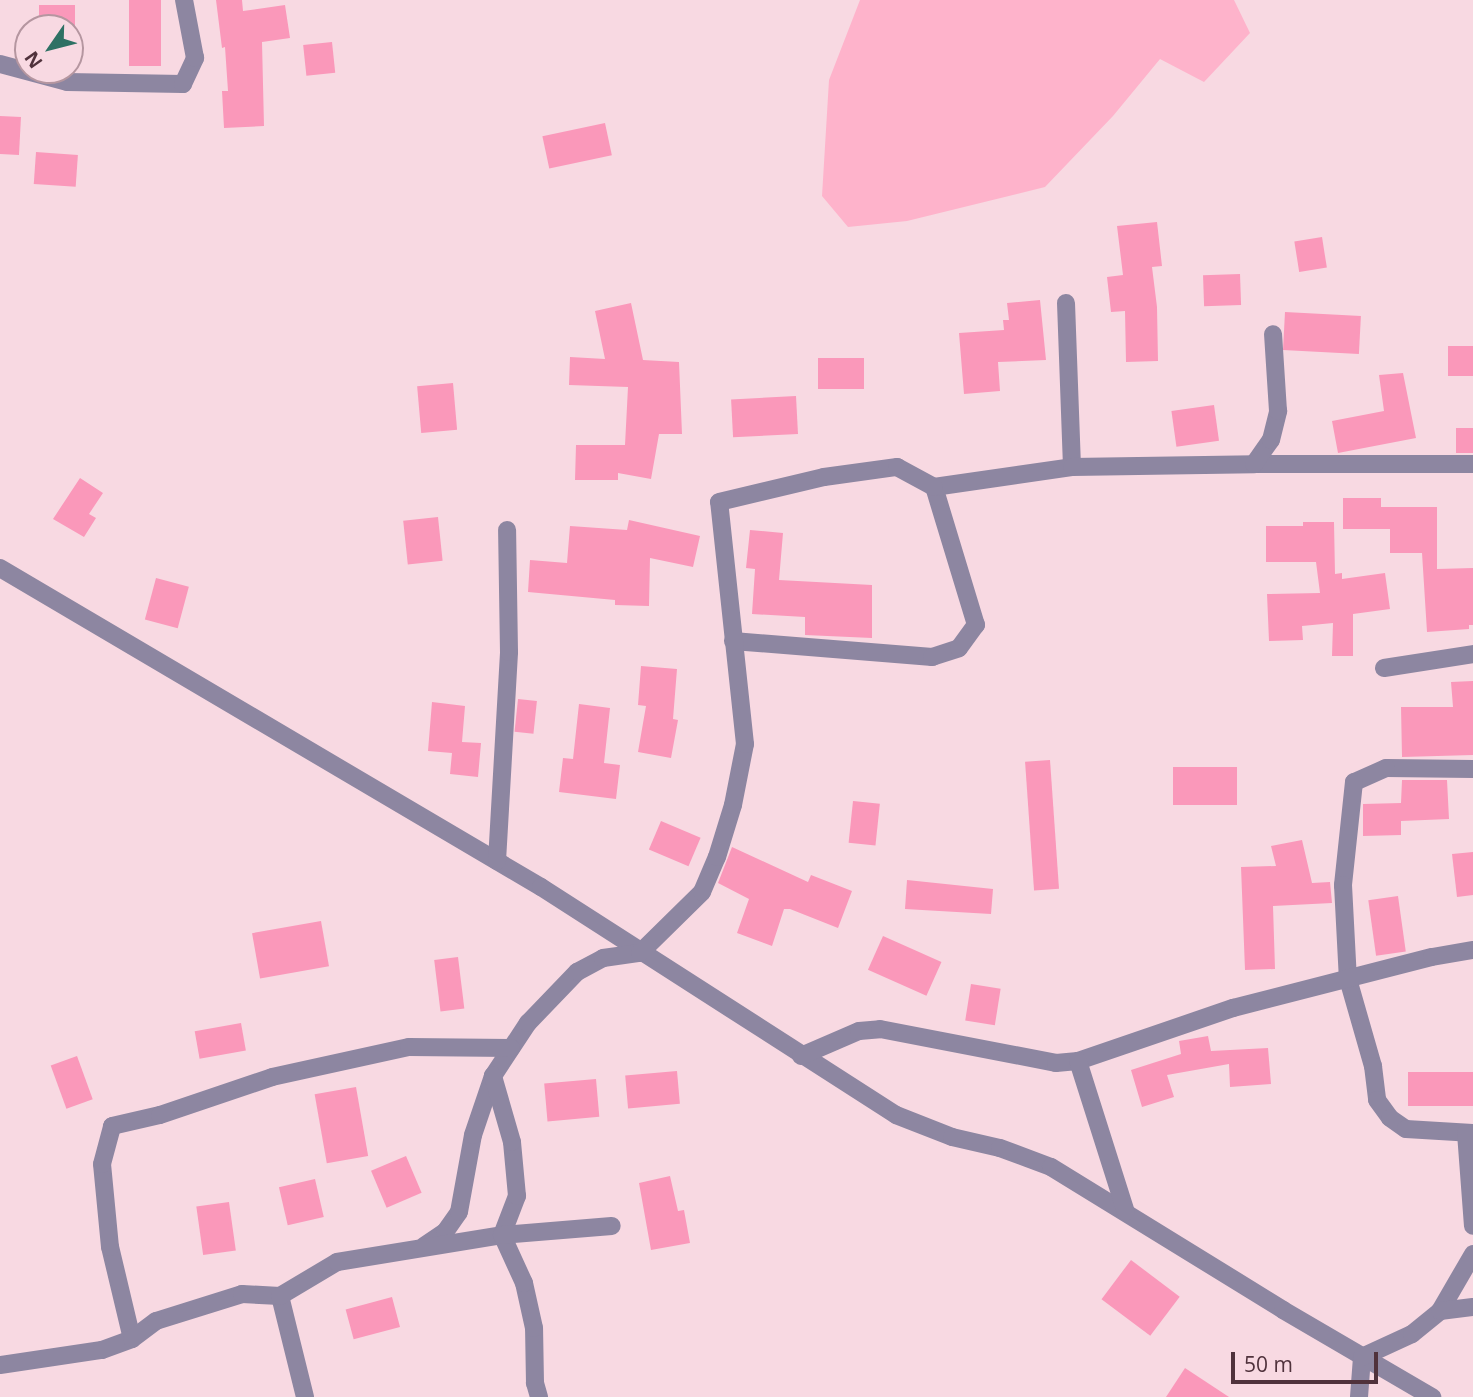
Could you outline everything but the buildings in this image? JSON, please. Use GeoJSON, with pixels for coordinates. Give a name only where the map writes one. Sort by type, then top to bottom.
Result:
{"type":"FeatureCollection","features":[{"type":"Feature","properties":{"kind":"street"},"geometry":{"type":"LineString","coordinates":[[0,64],[67,82],[183,84],[195,58],[184,0]]}},
{"type":"Feature","properties":{"kind":"street"},"geometry":{"type":"LineString","coordinates":[[1066,303],[1072,467]]}},
{"type":"Feature","properties":{"kind":"street"},"geometry":{"type":"LineString","coordinates":[[1254,464],[1271,440],[1278,411],[1273,334]]}},
{"type":"Feature","properties":{"kind":"street"},"geometry":{"type":"LineString","coordinates":[[424,1246],[445,1232],[458,1212],[473,1135],[493,1076],[528,1023],[577,972],[603,958],[640,953],[702,892],[717,857],[733,805],[745,744],[719,502],[824,477],[897,467],[934,488],[1072,467],[1473,464]]}},
{"type":"Feature","properties":{"kind":"street"},"geometry":{"type":"LineString","coordinates":[[733,640],[932,657],[959,648],[976,625],[934,488]]}},
{"type":"Feature","properties":{"kind":"street"},"geometry":{"type":"LineString","coordinates":[[497,861],[509,652],[507,530]]}},
{"type":"Feature","properties":{"kind":"street"},"geometry":{"type":"LineString","coordinates":[[0,568],[497,861],[895,1115],[953,1137],[1000,1148],[1051,1167],[1432,1397]]}},
{"type":"Feature","properties":{"kind":"street"},"geometry":{"type":"LineString","coordinates":[[1384,668],[1473,654]]}},
{"type":"Feature","properties":{"kind":"street"},"geometry":{"type":"LineString","coordinates":[[1473,769],[1386,768],[1354,782],[1343,885],[1349,979],[1373,1066],[1377,1100],[1390,1118],[1406,1129],[1469,1133],[1473,1226]]}},
{"type":"Feature","properties":{"kind":"street"},"geometry":{"type":"LineString","coordinates":[[801,1056],[859,1031],[880,1030],[1056,1063],[1078,1061],[1233,1008],[1473,950]]}},
{"type":"Feature","properties":{"kind":"street"},"geometry":{"type":"LineString","coordinates":[[132,1339],[110,1247],[107,1219],[102,1164],[112,1126],[160,1115],[272,1077],[409,1047],[511,1048]]}},
{"type":"Feature","properties":{"kind":"street"},"geometry":{"type":"LineString","coordinates":[[1078,1061],[1126,1212]]}},
{"type":"Feature","properties":{"kind":"street"},"geometry":{"type":"LineString","coordinates":[[493,1076],[513,1142],[517,1196],[502,1235],[527,1294],[534,1328],[535,1383],[539,1397]]}},
{"type":"Feature","properties":{"kind":"street"},"geometry":{"type":"LineString","coordinates":[[0,1365],[102,1350],[132,1339],[156,1321],[242,1294],[280,1296],[337,1262],[502,1235],[612,1226]]}},
{"type":"Feature","properties":{"kind":"street"},"geometry":{"type":"LineString","coordinates":[[1362,1357],[1412,1334],[1440,1311],[1473,1254]]}},
{"type":"Feature","properties":{"kind":"street"},"geometry":{"type":"LineString","coordinates":[[280,1296],[305,1397]]}},
{"type":"Feature","properties":{"kind":"street"},"geometry":{"type":"LineString","coordinates":[[1440,1311],[1473,1307]]}},
{"type":"Feature","properties":{"kind":"street"},"geometry":{"type":"LineString","coordinates":[[1359,1397],[1362,1357]]}},
{"type":"Feature","properties":{"kind":"shaded area"},"geometry":{"type":"Polygon","coordinates":[[[860,0],[1234,0],[1250,33],[1204,82],[1160,59],[1113,116],[1045,187],[907,221],[848,227],[822,196],[829,80],[860,0]]]}}]}
